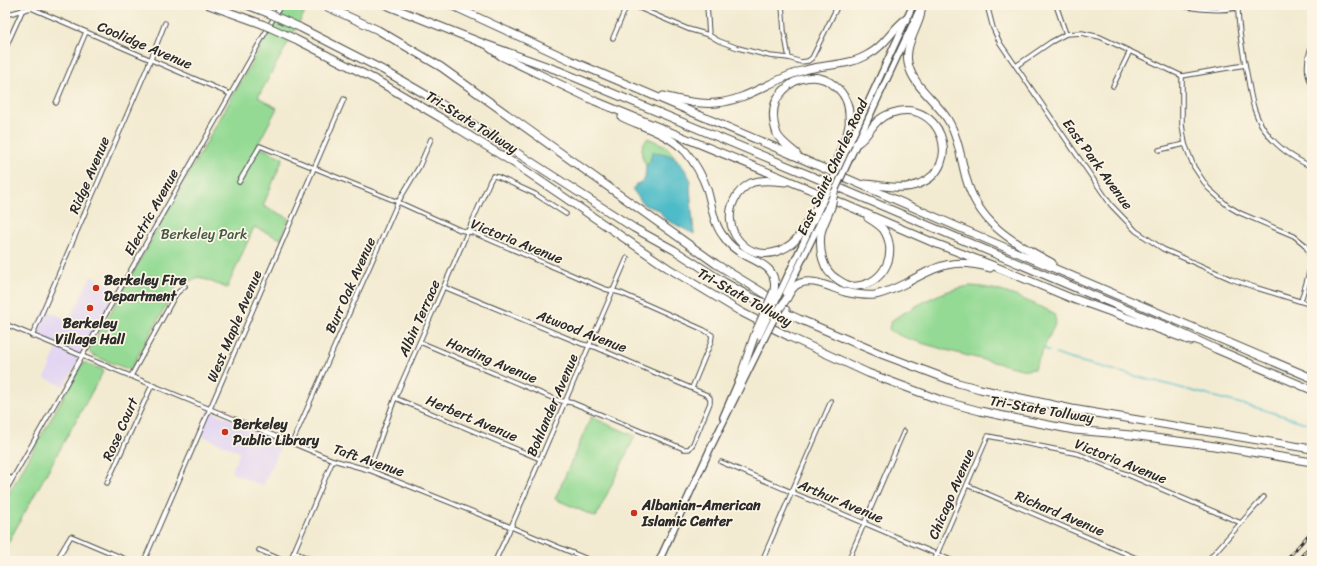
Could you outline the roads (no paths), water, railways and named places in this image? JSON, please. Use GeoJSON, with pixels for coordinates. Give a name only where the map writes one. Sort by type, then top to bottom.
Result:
{"type":"FeatureCollection","features":[{"type":"Feature","properties":{"kind":"highway"},"geometry":{"type":"LineString","coordinates":[[209,5],[262,24]]}},
{"type":"Feature","properties":{"kind":"highway","name":"Tri-State Tollway"},"geometry":{"type":"LineString","coordinates":[[222,5],[293,38],[376,80],[517,165],[668,268],[742,312],[790,337],[868,374],[943,401],[1018,419],[1074,430],[1131,435],[1208,445],[1312,462]]}},
{"type":"Feature","properties":{"kind":"highway","name":"Tri-State Tollway"},"geometry":{"type":"LineString","coordinates":[[247,5],[299,27],[372,64],[435,100],[634,228],[674,250],[749,296],[881,354],[958,383],[980,389],[1072,409],[1312,449]]}},
{"type":"Feature","properties":{"kind":"highway"},"geometry":{"type":"LineString","coordinates":[[323,5],[378,30],[441,67],[716,264],[762,292],[799,319]]}},
{"type":"Feature","properties":{"kind":"highway"},"geometry":{"type":"LineString","coordinates":[[386,5],[482,43],[557,70],[1175,330],[1312,390]]}},
{"type":"Feature","properties":{"kind":"highway"},"geometry":{"type":"LineString","coordinates":[[451,5],[572,61],[1312,378]]}},
{"type":"Feature","properties":{"kind":"highway"},"geometry":{"type":"LineString","coordinates":[[921,5],[920,17],[907,51],[908,64],[917,83],[942,112],[951,126],[970,190],[979,208],[990,222],[1007,237],[1033,253],[1094,285]]}},
{"type":"Feature","properties":{"kind":"highway"},"geometry":{"type":"LineString","coordinates":[[626,84],[659,95],[691,102],[705,104],[728,101],[795,73],[846,63],[862,58],[878,49],[906,19]]}},
{"type":"Feature","properties":{"kind":"highway"},"geometry":{"type":"LineString","coordinates":[[482,43],[501,56],[594,101],[1078,301]]}},
{"type":"Feature","properties":{"kind":"highway"},"geometry":{"type":"LineString","coordinates":[[810,162],[787,146],[777,135],[772,114],[776,99],[787,86],[804,78],[817,78],[829,82],[837,87],[846,100],[849,109],[849,126],[837,169]]}},
{"type":"Feature","properties":{"kind":"highway"},"geometry":{"type":"LineString","coordinates":[[594,101],[603,109],[670,140],[685,152],[695,163],[702,175],[718,227],[723,236],[736,250],[769,270],[775,282],[777,292],[743,369]]}},
{"type":"Feature","properties":{"kind":"highway"},"geometry":{"type":"LineString","coordinates":[[856,144],[862,141],[881,118],[894,112],[906,110],[918,112],[932,121],[941,133],[944,146],[942,159],[938,169],[929,178],[919,184],[907,187],[860,184]]}},
{"type":"Feature","properties":{"kind":"highway"},"geometry":{"type":"LineString","coordinates":[[790,182],[770,181],[752,183],[740,191],[732,206],[730,215],[731,225],[738,240],[746,247],[757,252],[764,253],[776,252],[789,246],[804,230],[815,208],[827,205]]}},
{"type":"Feature","properties":{"kind":"highway"},"geometry":{"type":"LineString","coordinates":[[834,193],[827,205],[822,232],[821,248],[824,263],[834,278],[844,284],[856,286],[869,283],[879,276],[885,269],[889,260],[890,250],[888,239],[882,229],[851,207]]}},
{"type":"Feature","properties":{"kind":"highway"},"geometry":{"type":"LineString","coordinates":[[778,311],[795,286],[806,281],[852,294],[874,295],[894,288],[940,266],[962,263],[992,269],[1173,335],[1216,349]]}},
{"type":"Feature","properties":{"kind":"main road","name":"East Saint Charles Road"},"geometry":{"type":"LineString","coordinates":[[841,156],[913,5]]}},
{"type":"Feature","properties":{"kind":"main road","name":"East Saint Charles Road"},"geometry":{"type":"LineString","coordinates":[[834,193],[921,5]]}},
{"type":"Feature","properties":{"kind":"main road","name":"East Saint Charles Road"},"geometry":{"type":"LineString","coordinates":[[786,298],[827,205],[837,169]]}},
{"type":"Feature","properties":{"kind":"main road","name":"East Saint Charles Road"},"geometry":{"type":"LineString","coordinates":[[777,292],[827,205]]}},
{"type":"Feature","properties":{"kind":"main road"},"geometry":{"type":"LineString","coordinates":[[659,561],[711,447],[778,311]]}},
{"type":"Feature","properties":{"kind":"main road"},"geometry":{"type":"LineString","coordinates":[[711,447],[743,369]]}},
{"type":"Feature","properties":{"kind":"street","name":"Electric Avenue"},"geometry":{"type":"LineString","coordinates":[[5,492],[37,438],[281,5]]}},
{"type":"Feature","properties":{"kind":"street"},"geometry":{"type":"LineString","coordinates":[[613,38],[627,5]]}},
{"type":"Feature","properties":{"kind":"street"},"geometry":{"type":"LineString","coordinates":[[632,5],[688,29],[709,35],[722,43],[745,50],[770,56],[789,58],[801,62],[808,61],[812,58],[838,5]]}},
{"type":"Feature","properties":{"kind":"street"},"geometry":{"type":"LineString","coordinates":[[707,5],[709,35]]}},
{"type":"Feature","properties":{"kind":"street"},"geometry":{"type":"LineString","coordinates":[[782,5],[784,31],[789,58]]}},
{"type":"Feature","properties":{"kind":"street","name":"East Park Avenue"},"geometry":{"type":"LineString","coordinates":[[987,5],[993,28],[1000,43],[1112,205],[1136,231],[1163,249],[1231,279],[1312,304]]}},
{"type":"Feature","properties":{"kind":"street"},"geometry":{"type":"LineString","coordinates":[[1056,5],[1066,34]]}},
{"type":"Feature","properties":{"kind":"street"},"geometry":{"type":"LineString","coordinates":[[1180,5],[1200,9],[1238,8],[1242,5]]}},
{"type":"Feature","properties":{"kind":"street","name":"Coolidge Avenue"},"geometry":{"type":"LineString","coordinates":[[5,15],[31,8],[230,94]]}},
{"type":"Feature","properties":{"kind":"street"},"geometry":{"type":"LineString","coordinates":[[1238,8],[1238,25],[1255,111],[1264,130],[1281,149],[1312,167]]}},
{"type":"Feature","properties":{"kind":"street"},"geometry":{"type":"LineString","coordinates":[[5,49],[23,9]]}},
{"type":"Feature","properties":{"kind":"street","name":"Ridge Avenue"},"geometry":{"type":"LineString","coordinates":[[32,336],[166,23]]}},
{"type":"Feature","properties":{"kind":"street"},"geometry":{"type":"LineString","coordinates":[[56,103],[86,32]]}},
{"type":"Feature","properties":{"kind":"street"},"geometry":{"type":"LineString","coordinates":[[1016,66],[1050,42],[1066,34],[1082,33],[1094,35],[1182,76],[1245,65]]}},
{"type":"Feature","properties":{"kind":"street"},"geometry":{"type":"LineString","coordinates":[[1312,44],[1308,55],[1307,66],[1312,85]]}},
{"type":"Feature","properties":{"kind":"street"},"geometry":{"type":"LineString","coordinates":[[1113,86],[1130,51]]}},
{"type":"Feature","properties":{"kind":"street"},"geometry":{"type":"LineString","coordinates":[[1182,76],[1182,125],[1185,144],[1194,167],[1218,197],[1240,213],[1294,236],[1304,244],[1309,252],[1311,266],[1301,301]]}},
{"type":"Feature","properties":{"kind":"street","name":"West Maple Avenue"},"geometry":{"type":"LineString","coordinates":[[144,561],[344,99]]}},
{"type":"Feature","properties":{"kind":"street","name":"Burr Oak Avenue"},"geometry":{"type":"LineString","coordinates":[[292,443],[398,202],[419,167],[431,139]]}},
{"type":"Feature","properties":{"kind":"street"},"geometry":{"type":"LineString","coordinates":[[1159,150],[1185,144]]}},
{"type":"Feature","properties":{"kind":"street","name":"Victoria Avenue"},"geometry":{"type":"LineString","coordinates":[[239,182],[260,146],[468,232],[474,233],[704,330],[712,335],[711,342],[692,388]]}},
{"type":"Feature","properties":{"kind":"street","name":"Albin Terrace"},"geometry":{"type":"LineString","coordinates":[[369,470],[395,398],[493,176],[535,194],[566,214]]}},
{"type":"Feature","properties":{"kind":"street","name":"Bohlander Avenue"},"geometry":{"type":"LineString","coordinates":[[495,561],[627,258]]}},
{"type":"Feature","properties":{"kind":"street"},"geometry":{"type":"LineString","coordinates":[[131,376],[176,294],[185,286]]}},
{"type":"Feature","properties":{"kind":"street","name":"Atwood Avenue"},"geometry":{"type":"LineString","coordinates":[[444,287],[589,346],[596,347],[707,395],[710,398],[710,403],[690,449]]}},
{"type":"Feature","properties":{"kind":"street","name":"Taft Avenue"},"geometry":{"type":"LineString","coordinates":[[5,325],[333,460],[369,470],[592,561]]}},
{"type":"Feature","properties":{"kind":"street","name":"Harding Avenue"},"geometry":{"type":"LineString","coordinates":[[420,342],[565,402],[573,403],[684,449],[690,449]]}},
{"type":"Feature","properties":{"kind":"street","name":"Rose Court"},"geometry":{"type":"LineString","coordinates":[[107,483],[152,385]]}},
{"type":"Feature","properties":{"kind":"street","name":"Herbert Avenue"},"geometry":{"type":"LineString","coordinates":[[395,398],[540,459]]}},
{"type":"Feature","properties":{"kind":"street"},"geometry":{"type":"LineString","coordinates":[[762,561],[831,401]]}},
{"type":"Feature","properties":{"kind":"street"},"geometry":{"type":"LineString","coordinates":[[848,561],[904,431]]}},
{"type":"Feature","properties":{"kind":"street","name":"Victoria Avenue"},"geometry":{"type":"LineString","coordinates":[[988,436],[1079,454],[1241,523]]}},
{"type":"Feature","properties":{"kind":"street","name":"Chicago Avenue"},"geometry":{"type":"LineString","coordinates":[[934,561],[988,436]]}},
{"type":"Feature","properties":{"kind":"street"},"geometry":{"type":"LineString","coordinates":[[290,561],[333,460]]}},
{"type":"Feature","properties":{"kind":"street","name":"Arthur Avenue"},"geometry":{"type":"LineString","coordinates":[[721,462],[953,561]]}},
{"type":"Feature","properties":{"kind":"street"},"geometry":{"type":"LineString","coordinates":[[5,475],[12,478]]}},
{"type":"Feature","properties":{"kind":"street","name":"Richard Avenue"},"geometry":{"type":"LineString","coordinates":[[967,485],[1143,561]]}},
{"type":"Feature","properties":{"kind":"street"},"geometry":{"type":"LineString","coordinates":[[1207,561],[1264,497]]}},
{"type":"Feature","properties":{"kind":"street"},"geometry":{"type":"LineString","coordinates":[[56,561],[71,536],[130,561]]}},
{"type":"Feature","properties":{"kind":"street"},"geometry":{"type":"LineString","coordinates":[[259,550],[284,561]]}},
{"type":"Feature","properties":{"kind":"street"},"geometry":{"type":"LineString","coordinates":[[294,552],[314,561]]}},
{"type":"Feature","properties":{"kind":"water"},"geometry":{"type":"Polygon","coordinates":[[[652,152],[666,154],[672,157],[681,164],[688,174],[691,181],[690,188],[694,234],[665,219],[659,210],[644,205],[633,190],[636,184],[643,182],[645,178],[646,165],[650,162],[652,152]]]}},
{"type":"Feature","properties":{"kind":"waterway"},"geometry":{"type":"LineString","coordinates":[[1044,348],[1049,351]]}},
{"type":"Feature","properties":{"kind":"waterway"},"geometry":{"type":"LineString","coordinates":[[1056,354],[1261,409],[1312,425]]}},
{"type":"Feature","properties":{"kind":"railway"},"geometry":{"type":"LineString","coordinates":[[1285,561],[1312,531]]}},
{"type":"Feature","properties":{"kind":"railway"},"geometry":{"type":"LineString","coordinates":[[1297,561],[1312,544]]}},
{"type":"Feature","properties":{"kind":"place","name":"Berkeley Fire Department"},"geometry":{"type":"Point","coordinates":[96,288]}},
{"type":"Feature","properties":{"kind":"place","name":"Berkeley Village Hall"},"geometry":{"type":"Point","coordinates":[90,308]}},
{"type":"Feature","properties":{"kind":"place","name":"Berkeley Public Library"},"geometry":{"type":"Point","coordinates":[225,432]}},
{"type":"Feature","properties":{"kind":"place","name":"Albanian-American Islamic Center"},"geometry":{"type":"Point","coordinates":[634,513]}},
{"type":"Feature","properties":{"kind":"park label","name":"Berkeley Park"},"geometry":{"type":"Point","coordinates":[204,234]}}]}
